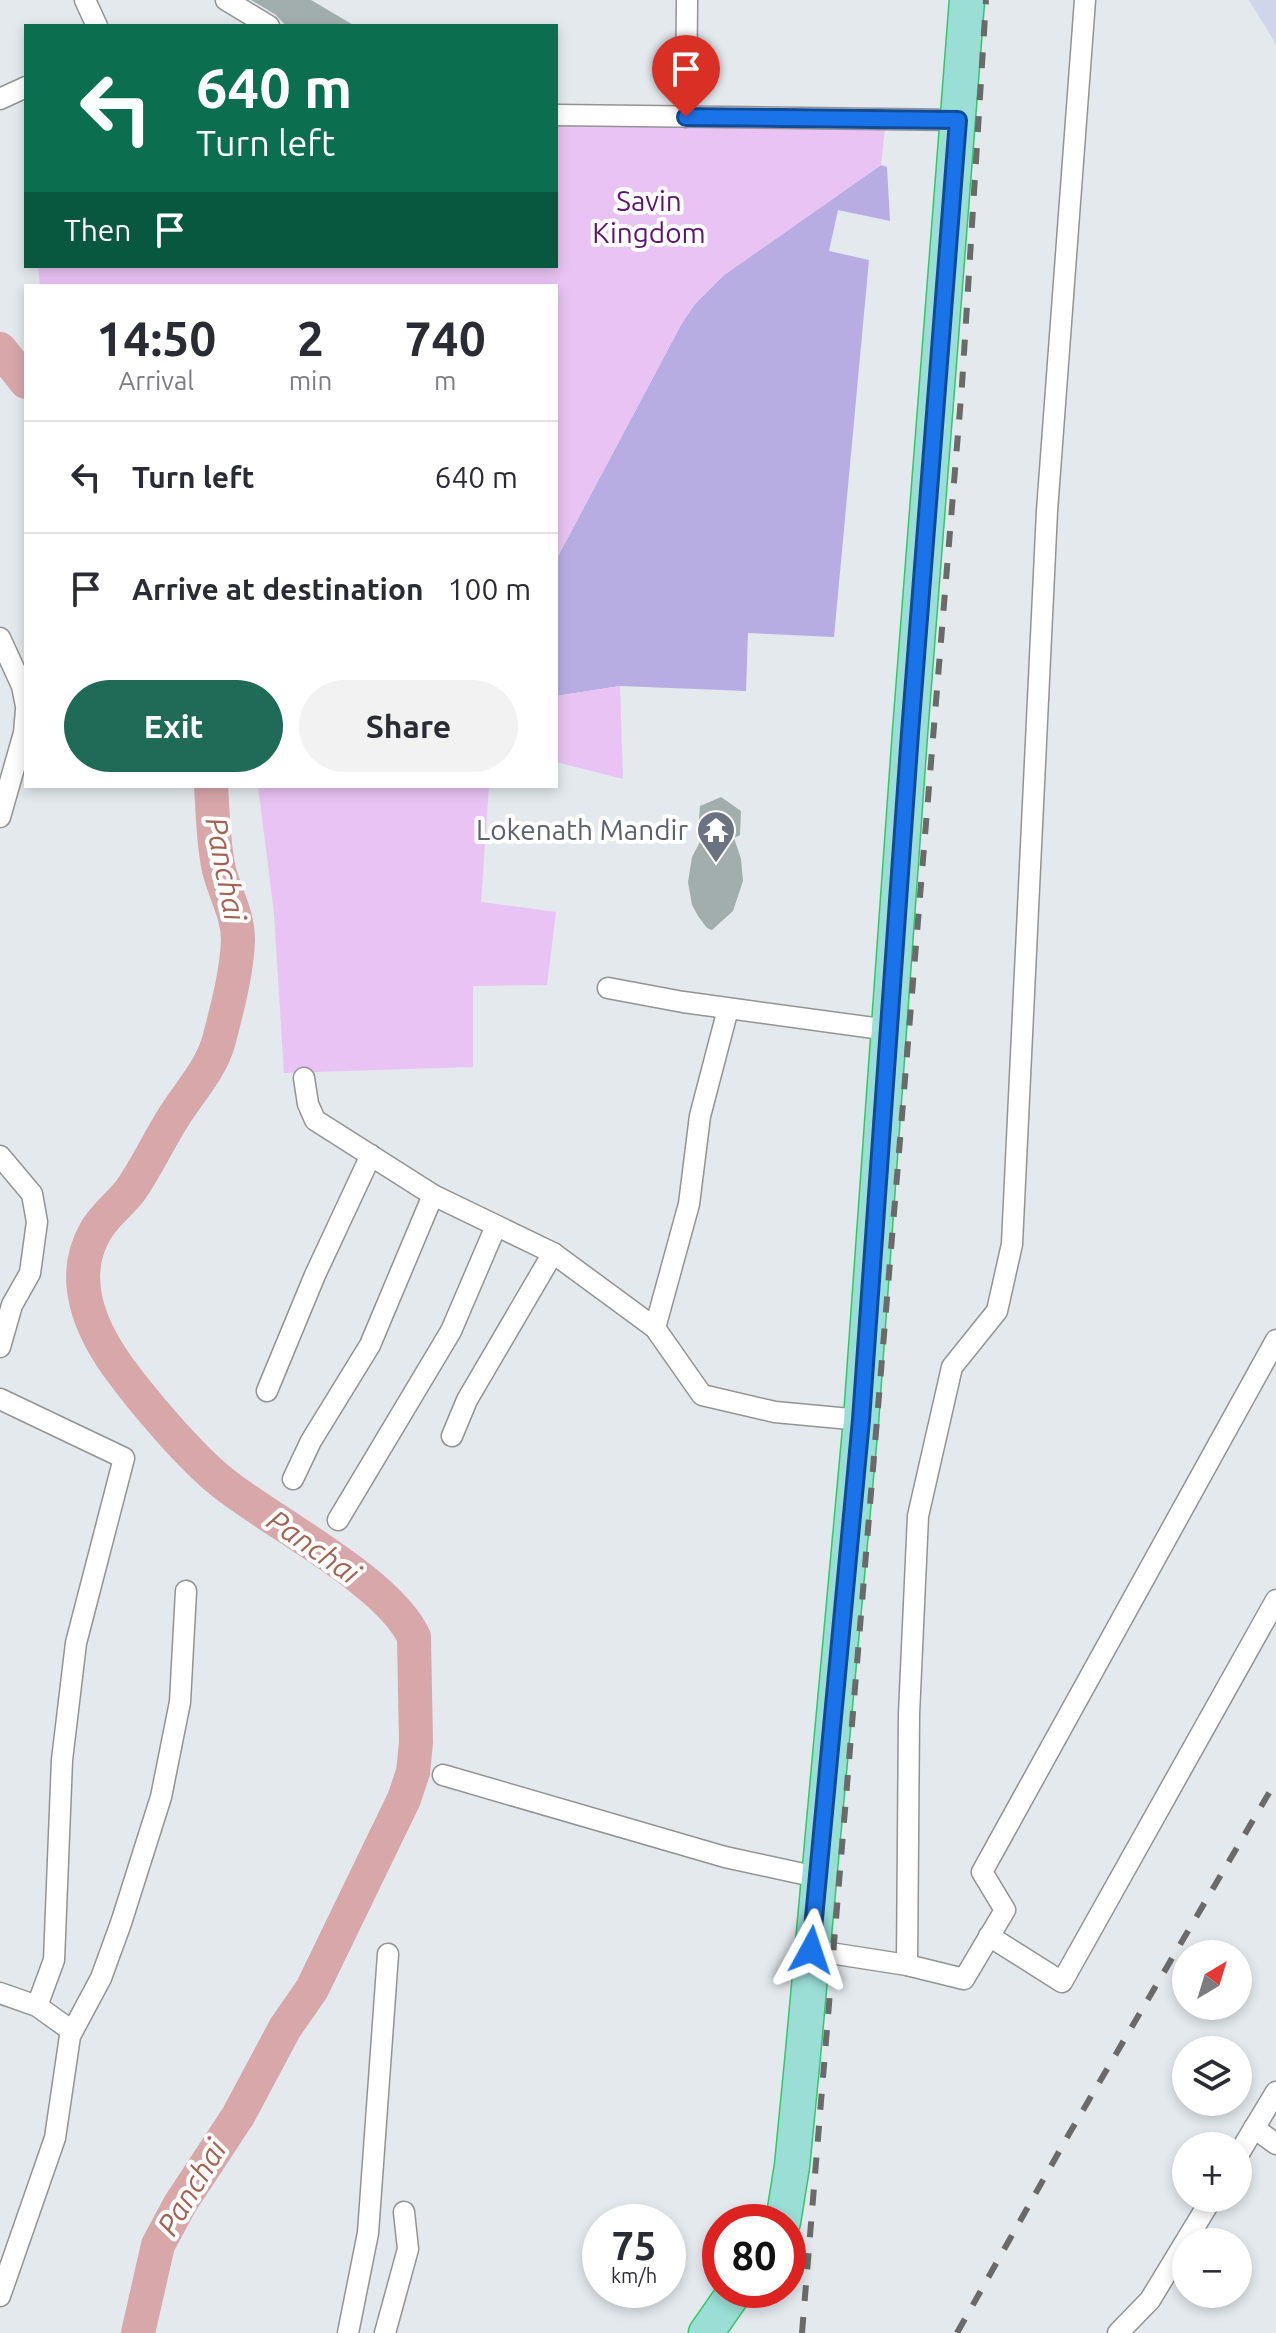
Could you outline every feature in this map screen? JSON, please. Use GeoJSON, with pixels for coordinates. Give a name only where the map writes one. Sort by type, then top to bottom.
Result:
{"type":"FeatureCollection","features":[{"type":"Feature","properties":{"kind":"highway"},"geometry":{"type":"LineString","coordinates":[[786,2204],[792,2166],[861,1420],[967,0]]}},
{"type":"Feature","properties":{"kind":"highway"},"geometry":{"type":"LineString","coordinates":[[706,2333],[723,2308]]}},
{"type":"Feature","properties":{"kind":"street"},"geometry":{"type":"LineString","coordinates":[[85,0],[96,24]]}},
{"type":"Feature","properties":{"kind":"street"},"geometry":{"type":"LineString","coordinates":[[226,0],[266,24]]}},
{"type":"Feature","properties":{"kind":"street"},"geometry":{"type":"LineString","coordinates":[[686,117],[687,0]]}},
{"type":"Feature","properties":{"kind":"street"},"geometry":{"type":"LineString","coordinates":[[907,1965],[909,1714],[918,1516],[952,1367],[997,1311],[1012,1244],[1047,511],[1085,0]]}},
{"type":"Feature","properties":{"kind":"street"},"geometry":{"type":"LineString","coordinates":[[0,99],[24,88]]}},
{"type":"Feature","properties":{"kind":"street"},"geometry":{"type":"LineString","coordinates":[[558,115],[958,120]]}},
{"type":"Feature","properties":{"kind":"street"},"geometry":{"type":"LineString","coordinates":[[0,638],[24,697]]}},
{"type":"Feature","properties":{"kind":"street"},"geometry":{"type":"LineString","coordinates":[[0,815],[9,793],[9,756],[24,733]]}},
{"type":"Feature","properties":{"kind":"street"},"geometry":{"type":"LineString","coordinates":[[608,988],[728,1009],[889,1030]]}},
{"type":"Feature","properties":{"kind":"street"},"geometry":{"type":"LineString","coordinates":[[655,1328],[689,1204],[700,1116],[728,1009]]}},
{"type":"Feature","properties":{"kind":"street"},"geometry":{"type":"LineString","coordinates":[[304,1078],[308,1104],[315,1120],[433,1195],[553,1253],[655,1328],[702,1395],[775,1412],[861,1420]]}},
{"type":"Feature","properties":{"kind":"street"},"geometry":{"type":"LineString","coordinates":[[267,1391],[315,1275],[371,1155]]}},
{"type":"Feature","properties":{"kind":"street"},"geometry":{"type":"LineString","coordinates":[[0,1156],[32,1194],[37,1222],[30,1273],[12,1305],[0,1347]]}},
{"type":"Feature","properties":{"kind":"street"},"geometry":{"type":"LineString","coordinates":[[293,1479],[311,1441],[370,1345],[433,1195]]}},
{"type":"Feature","properties":{"kind":"street"},"geometry":{"type":"LineString","coordinates":[[338,1520],[451,1331],[496,1226]]}},
{"type":"Feature","properties":{"kind":"street"},"geometry":{"type":"LineString","coordinates":[[452,1436],[467,1400],[553,1253]]}},
{"type":"Feature","properties":{"kind":"street"},"geometry":{"type":"LineString","coordinates":[[811,1950],[907,1965],[964,1979],[1005,1910],[982,1872],[1276,1340]]}},
{"type":"Feature","properties":{"kind":"street"},"geometry":{"type":"LineString","coordinates":[[0,1399],[124,1458],[76,1643],[62,1760],[54,1960],[37,2006]]}},
{"type":"Feature","properties":{"kind":"street"},"geometry":{"type":"LineString","coordinates":[[0,2296],[55,2138],[72,2031],[101,1978],[161,1797],[180,1702],[186,1591]]}},
{"type":"Feature","properties":{"kind":"street"},"geometry":{"type":"LineString","coordinates":[[989,1936],[1062,1982],[1276,1600]]}},
{"type":"Feature","properties":{"kind":"street"},"geometry":{"type":"LineString","coordinates":[[443,1775],[725,1857],[817,1877]]}},
{"type":"Feature","properties":{"kind":"street"},"geometry":{"type":"LineString","coordinates":[[348,2333],[368,2233],[388,1954]]}},
{"type":"Feature","properties":{"kind":"street"},"geometry":{"type":"LineString","coordinates":[[0,1993],[37,2006],[72,2031]]}},
{"type":"Feature","properties":{"kind":"street"},"geometry":{"type":"LineString","coordinates":[[1252,2132],[1276,2092]]}},
{"type":"Feature","properties":{"kind":"street"},"geometry":{"type":"LineString","coordinates":[[1254,2128],[1276,2144]]}},
{"type":"Feature","properties":{"kind":"street"},"geometry":{"type":"LineString","coordinates":[[385,2333],[408,2249],[404,2212]]}},
{"type":"Feature","properties":{"kind":"street"},"geometry":{"type":"LineString","coordinates":[[1118,2333],[1150,2300],[1203,2212]]}},
{"type":"Feature","properties":{"kind":"shaded area"},"geometry":{"type":"Polygon","coordinates":[[[1249,0],[1276,0],[1276,44],[1249,0]]]}},
{"type":"Feature","properties":{"kind":"shaded area"},"geometry":{"type":"Polygon","coordinates":[[[881,165],[887,167],[890,221],[838,210],[829,251],[869,260],[834,637],[748,633],[746,691],[620,686],[558,696],[558,556],[682,323],[695,304],[724,275],[881,165]]]}},
{"type":"Feature","properties":{"kind":"green space","name":"Savin Kingdom"},"geometry":{"type":"Polygon","coordinates":[[[558,121],[885,127],[881,165],[724,275],[695,304],[558,556],[558,284],[40,284],[38,268],[558,268],[558,121]]]}},
{"type":"Feature","properties":{"kind":"green space"},"geometry":{"type":"Polygon","coordinates":[[[620,686],[623,779],[558,763],[558,696],[620,686]]]}},
{"type":"Feature","properties":{"kind":"green space"},"geometry":{"type":"Polygon","coordinates":[[[258,788],[489,788],[481,902],[556,912],[547,985],[473,986],[473,1067],[284,1073],[274,913],[258,788]]]}},
{"type":"Feature","properties":{"kind":"building"},"geometry":{"type":"Polygon","coordinates":[[[251,0],[311,0],[352,24],[284,24],[276,15],[251,0]]]}},
{"type":"Feature","properties":{"kind":"building","name":"Lokenath Mandir"},"geometry":{"type":"Polygon","coordinates":[[[721,797],[741,811],[740,835],[734,838],[741,859],[743,881],[733,911],[712,930],[707,928],[692,905],[688,882],[692,857],[703,836],[698,832],[700,806],[721,797]]]}},
{"type":"Feature","properties":{"kind":"waterway","name":"Panchai"},"geometry":{"type":"LineString","coordinates":[[0,349],[24,379]]}},
{"type":"Feature","properties":{"kind":"waterway","name":"Panchai"},"geometry":{"type":"LineString","coordinates":[[138,2333],[158,2245],[180,2204],[238,2116],[285,2028],[312,1989],[404,1799],[413,1772],[416,1743],[414,1637],[400,1616],[355,1574],[244,1499],[196,1459],[118,1367],[99,1336],[86,1302],[84,1267],[87,1249],[95,1232],[130,1191],[205,1071],[219,1040],[236,965],[238,940],[234,913],[217,860],[211,788]]}},
{"type":"Feature","properties":{"kind":"railway"},"geometry":{"type":"LineString","coordinates":[[802,2333],[962,385],[986,0]]}},
{"type":"Feature","properties":{"kind":"railway"},"geometry":{"type":"LineString","coordinates":[[957,2333],[1069,2134],[1276,1781]]}},
{"type":"Feature","properties":{"kind":"place","name":"Lokenath Mandir"},"geometry":{"type":"Point","coordinates":[716,864]}},
{"type":"Feature","properties":{"kind":"route"},"geometry":{"type":"LineString","coordinates":[[686,117],[958,120],[861,1420],[811,1950]]}}]}
